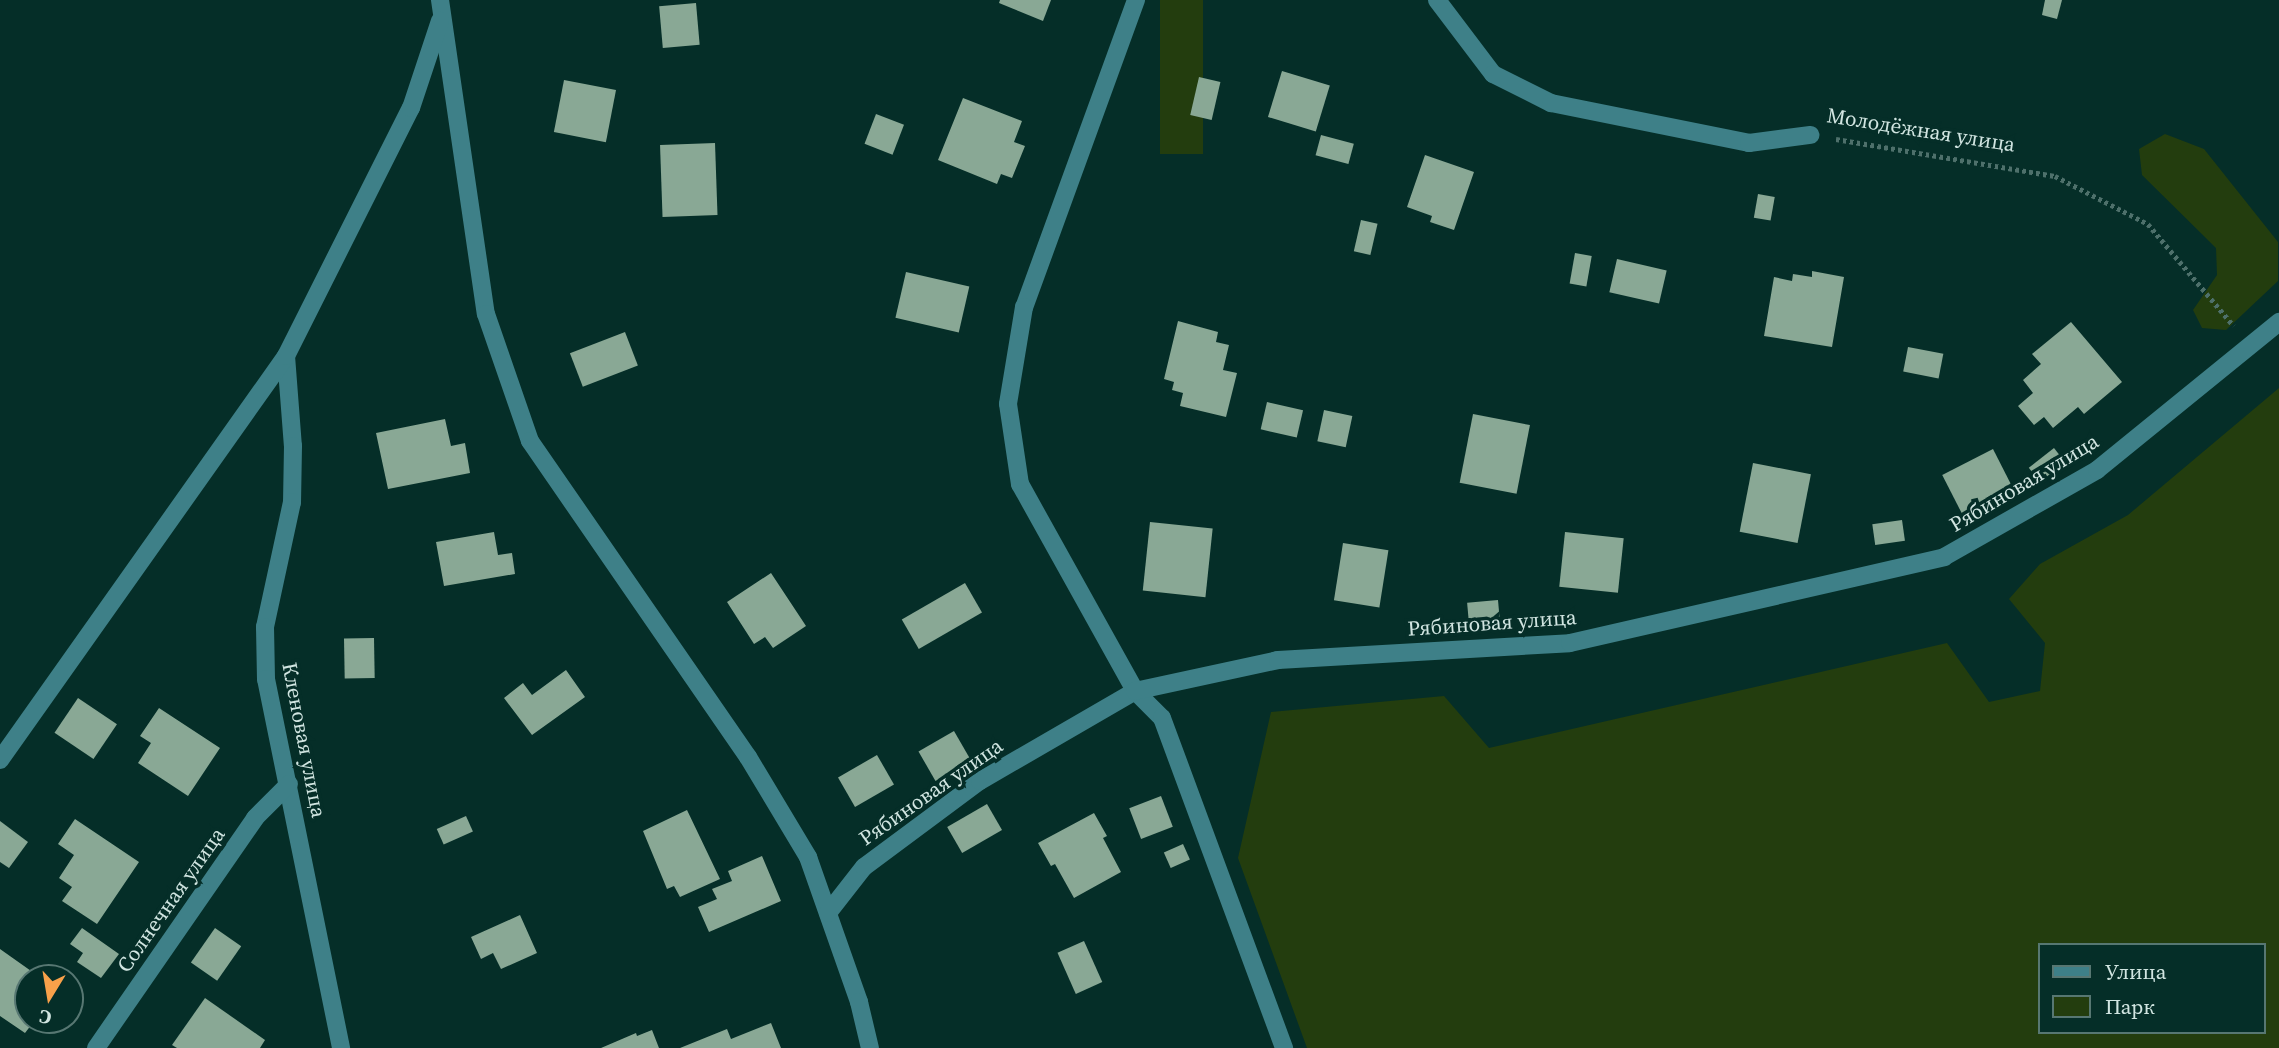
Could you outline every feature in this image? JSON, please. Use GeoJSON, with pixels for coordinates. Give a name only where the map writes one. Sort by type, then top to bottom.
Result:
{"type":"FeatureCollection","features":[{"type":"Feature","properties":{"kind":"street"},"geometry":{"type":"LineString","coordinates":[[1136,0],[1024,307],[1009,404],[1020,484],[1135,691],[1162,718],[1182,766],[1284,1048]]}},
{"type":"Feature","properties":{"kind":"street","name":"Молодёжная улица"},"geometry":{"type":"LineString","coordinates":[[1437,0],[1493,74],[1551,103],[1749,143],[1810,135]]}},
{"type":"Feature","properties":{"kind":"street"},"geometry":{"type":"LineString","coordinates":[[0,760],[286,356],[411,108],[441,9]]}},
{"type":"Feature","properties":{"kind":"street"},"geometry":{"type":"LineString","coordinates":[[441,9],[486,314],[530,441],[748,757],[808,857],[859,1002],[870,1048]]}},
{"type":"Feature","properties":{"kind":"street","name":"Рябиновая улица"},"geometry":{"type":"LineString","coordinates":[[828,913],[864,867],[980,781],[1135,691],[1279,660],[1570,643],[1944,558],[2097,470],[2279,322]]}},
{"type":"Feature","properties":{"kind":"street","name":"Кленовая улица"},"geometry":{"type":"LineString","coordinates":[[286,356],[293,446],[292,502],[265,627],[266,679],[341,1048]]}},
{"type":"Feature","properties":{"kind":"street","name":"Солнечная улица"},"geometry":{"type":"LineString","coordinates":[[96,1048],[255,818],[289,784]]}},
{"type":"Feature","properties":{"kind":"path","name":"Молодёжная улица"},"geometry":{"type":"LineString","coordinates":[[1810,135],[2055,176],[2148,224],[2251,345]]}},
{"type":"Feature","properties":{"kind":"green space"},"geometry":{"type":"Polygon","coordinates":[[[1160,0],[1203,0],[1203,154],[1160,154],[1160,0]]]}},
{"type":"Feature","properties":{"kind":"green space"},"geometry":{"type":"Polygon","coordinates":[[[2165,134],[2204,149],[2278,242],[2278,281],[2226,330],[2202,328],[2193,310],[2217,275],[2216,248],[2142,175],[2139,149],[2165,134]]]}},
{"type":"Feature","properties":{"kind":"green space"},"geometry":{"type":"Polygon","coordinates":[[[2279,388],[2279,1048],[1307,1048],[1238,858],[1271,712],[1444,696],[1489,748],[1947,643],[1989,702],[2040,691],[2045,643],[2009,599],[2040,564],[2128,515],[2279,388]]]}},
{"type":"Feature","properties":{"kind":"building"},"geometry":{"type":"Polygon","coordinates":[[[1000,0],[1051,0],[1043,21],[999,3],[1000,0]]]}},
{"type":"Feature","properties":{"kind":"building"},"geometry":{"type":"Polygon","coordinates":[[[2045,0],[2062,0],[2057,19],[2042,15],[2045,0]]]}},
{"type":"Feature","properties":{"kind":"building"},"geometry":{"type":"Polygon","coordinates":[[[696,3],[700,45],[663,48],[659,6],[696,3]]]}},
{"type":"Feature","properties":{"kind":"building"},"geometry":{"type":"Polygon","coordinates":[[[1282,71],[1330,86],[1316,132],[1268,117],[1282,71]]]}},
{"type":"Feature","properties":{"kind":"building"},"geometry":{"type":"Polygon","coordinates":[[[1199,77],[1220,82],[1212,120],[1190,115],[1199,77]]]}},
{"type":"Feature","properties":{"kind":"building"},"geometry":{"type":"Polygon","coordinates":[[[564,80],[616,90],[606,142],[554,132],[564,80]]]}},
{"type":"Feature","properties":{"kind":"building"},"geometry":{"type":"Polygon","coordinates":[[[963,98],[1022,121],[1014,142],[1025,146],[1012,178],[1001,174],[997,184],[938,160],[963,98]]]}},
{"type":"Feature","properties":{"kind":"building"},"geometry":{"type":"Polygon","coordinates":[[[876,114],[904,125],[893,155],[865,144],[876,114]]]}},
{"type":"Feature","properties":{"kind":"building"},"geometry":{"type":"Polygon","coordinates":[[[1321,135],[1354,144],[1348,164],[1316,155],[1321,135]]]}},
{"type":"Feature","properties":{"kind":"building"},"geometry":{"type":"Polygon","coordinates":[[[715,143],[718,215],[663,217],[660,145],[715,143]]]}},
{"type":"Feature","properties":{"kind":"building"},"geometry":{"type":"Polygon","coordinates":[[[1425,155],[1474,172],[1454,230],[1430,222],[1432,216],[1407,207],[1425,155]]]}},
{"type":"Feature","properties":{"kind":"building"},"geometry":{"type":"Polygon","coordinates":[[[1758,194],[1775,197],[1771,221],[1754,218],[1758,194]]]}},
{"type":"Feature","properties":{"kind":"building"},"geometry":{"type":"Polygon","coordinates":[[[1361,220],[1378,224],[1370,255],[1354,251],[1361,220]]]}},
{"type":"Feature","properties":{"kind":"building"},"geometry":{"type":"Polygon","coordinates":[[[1575,253],[1592,256],[1586,286],[1570,284],[1575,253]]]}},
{"type":"Feature","properties":{"kind":"building"},"geometry":{"type":"Polygon","coordinates":[[[1617,259],[1667,270],[1659,304],[1609,292],[1617,259]]]}},
{"type":"Feature","properties":{"kind":"building"},"geometry":{"type":"Polygon","coordinates":[[[1812,271],[1844,277],[1832,347],[1764,336],[1774,277],[1792,281],[1793,274],[1812,277],[1812,271]]]}},
{"type":"Feature","properties":{"kind":"building"},"geometry":{"type":"Polygon","coordinates":[[[906,272],[969,287],[959,332],[895,318],[906,272]]]}},
{"type":"Feature","properties":{"kind":"building"},"geometry":{"type":"Polygon","coordinates":[[[1178,321],[1218,332],[1216,342],[1229,345],[1223,370],[1237,373],[1226,417],[1180,406],[1183,393],[1172,390],[1174,382],[1164,379],[1178,321]]]}},
{"type":"Feature","properties":{"kind":"building"},"geometry":{"type":"Polygon","coordinates":[[[2071,322],[2122,382],[2084,414],[2078,407],[2053,428],[2044,417],[2034,425],[2018,406],[2033,393],[2023,380],[2041,364],[2032,354],[2071,322]]]}},
{"type":"Feature","properties":{"kind":"building"},"geometry":{"type":"Polygon","coordinates":[[[625,332],[638,366],[583,387],[570,353],[625,332]]]}},
{"type":"Feature","properties":{"kind":"building"},"geometry":{"type":"Polygon","coordinates":[[[1908,347],[1943,354],[1939,378],[1903,372],[1908,347]]]}},
{"type":"Feature","properties":{"kind":"building"},"geometry":{"type":"Polygon","coordinates":[[[1267,402],[1303,410],[1297,438],[1261,429],[1267,402]]]}},
{"type":"Feature","properties":{"kind":"building"},"geometry":{"type":"Polygon","coordinates":[[[1324,410],[1352,416],[1346,447],[1317,441],[1324,410]]]}},
{"type":"Feature","properties":{"kind":"building"},"geometry":{"type":"Polygon","coordinates":[[[1473,414],[1530,425],[1517,494],[1460,483],[1473,414]]]}},
{"type":"Feature","properties":{"kind":"building"},"geometry":{"type":"Polygon","coordinates":[[[445,419],[451,446],[465,443],[470,473],[388,489],[376,433],[445,419]]]}},
{"type":"Feature","properties":{"kind":"building"},"geometry":{"type":"Polygon","coordinates":[[[2054,448],[2065,462],[2040,482],[2029,468],[2054,448]]]}},
{"type":"Feature","properties":{"kind":"building"},"geometry":{"type":"Polygon","coordinates":[[[1993,449],[2016,494],[1965,520],[1942,475],[1993,449]]]}},
{"type":"Feature","properties":{"kind":"building"},"geometry":{"type":"Polygon","coordinates":[[[1753,463],[1811,474],[1798,543],[1740,532],[1753,463]]]}},
{"type":"Feature","properties":{"kind":"building"},"geometry":{"type":"Polygon","coordinates":[[[1902,520],[1905,541],[1875,545],[1872,524],[1902,520]]]}},
{"type":"Feature","properties":{"kind":"building"},"geometry":{"type":"Polygon","coordinates":[[[1150,522],[1213,529],[1205,597],[1143,591],[1150,522]]]}},
{"type":"Feature","properties":{"kind":"building"},"geometry":{"type":"Polygon","coordinates":[[[494,532],[498,555],[512,553],[515,574],[444,586],[436,542],[494,532]]]}},
{"type":"Feature","properties":{"kind":"building"},"geometry":{"type":"Polygon","coordinates":[[[1565,532],[1624,538],[1618,593],[1559,587],[1565,532]]]}},
{"type":"Feature","properties":{"kind":"building"},"geometry":{"type":"Polygon","coordinates":[[[1343,543],[1388,550],[1379,607],[1334,600],[1343,543]]]}},
{"type":"Feature","properties":{"kind":"building"},"geometry":{"type":"Polygon","coordinates":[[[771,573],[806,626],[773,648],[765,637],[754,644],[727,602],[771,573]]]}},
{"type":"Feature","properties":{"kind":"building"},"geometry":{"type":"Polygon","coordinates":[[[965,583],[982,612],[919,649],[902,620],[965,583]]]}},
{"type":"Feature","properties":{"kind":"building"},"geometry":{"type":"Polygon","coordinates":[[[1498,600],[1500,621],[1469,624],[1467,603],[1498,600]]]}},
{"type":"Feature","properties":{"kind":"building"},"geometry":{"type":"Polygon","coordinates":[[[374,638],[375,678],[345,679],[344,639],[374,638]]]}},
{"type":"Feature","properties":{"kind":"building"},"geometry":{"type":"Polygon","coordinates":[[[566,670],[585,697],[532,735],[504,698],[523,683],[532,695],[566,670]]]}},
{"type":"Feature","properties":{"kind":"building"},"geometry":{"type":"Polygon","coordinates":[[[78,698],[117,724],[93,759],[55,733],[78,698]]]}},
{"type":"Feature","properties":{"kind":"building"},"geometry":{"type":"Polygon","coordinates":[[[159,708],[220,748],[188,796],[138,763],[151,743],[140,736],[159,708]]]}},
{"type":"Feature","properties":{"kind":"building"},"geometry":{"type":"Polygon","coordinates":[[[954,731],[971,760],[935,781],[918,752],[954,731]]]}},
{"type":"Feature","properties":{"kind":"building"},"geometry":{"type":"Polygon","coordinates":[[[877,755],[894,784],[855,807],[838,778],[877,755]]]}},
{"type":"Feature","properties":{"kind":"building"},"geometry":{"type":"Polygon","coordinates":[[[1161,796],[1173,827],[1141,839],[1129,808],[1161,796]]]}},
{"type":"Feature","properties":{"kind":"building"},"geometry":{"type":"Polygon","coordinates":[[[987,804],[1002,830],[962,853],[947,827],[987,804]]]}},
{"type":"Feature","properties":{"kind":"building"},"geometry":{"type":"Polygon","coordinates":[[[687,810],[720,879],[680,897],[674,886],[667,889],[643,831],[687,810]]]}},
{"type":"Feature","properties":{"kind":"building"},"geometry":{"type":"Polygon","coordinates":[[[1094,813],[1107,836],[1103,838],[1121,872],[1074,898],[1055,864],[1051,866],[1038,843],[1094,813]]]}},
{"type":"Feature","properties":{"kind":"building"},"geometry":{"type":"Polygon","coordinates":[[[466,816],[473,832],[444,845],[437,829],[466,816]]]}},
{"type":"Feature","properties":{"kind":"building"},"geometry":{"type":"Polygon","coordinates":[[[75,819],[139,862],[97,924],[62,901],[72,887],[59,878],[74,855],[58,844],[75,819]]]}},
{"type":"Feature","properties":{"kind":"building"},"geometry":{"type":"Polygon","coordinates":[[[0,821],[28,842],[9,868],[0,862],[0,821]]]}},
{"type":"Feature","properties":{"kind":"building"},"geometry":{"type":"Polygon","coordinates":[[[1183,844],[1190,860],[1171,868],[1164,853],[1183,844]]]}},
{"type":"Feature","properties":{"kind":"building"},"geometry":{"type":"Polygon","coordinates":[[[762,856],[781,901],[709,932],[698,907],[717,899],[712,889],[732,881],[728,871],[762,856]]]}},
{"type":"Feature","properties":{"kind":"building"},"geometry":{"type":"Polygon","coordinates":[[[520,915],[537,953],[501,969],[493,953],[481,959],[471,937],[520,915]]]}},
{"type":"Feature","properties":{"kind":"building"},"geometry":{"type":"Polygon","coordinates":[[[82,928],[119,954],[101,978],[84,964],[77,962],[83,953],[70,944],[82,928]]]}},
{"type":"Feature","properties":{"kind":"building"},"geometry":{"type":"Polygon","coordinates":[[[215,928],[241,946],[217,981],[191,962],[215,928]]]}},
{"type":"Feature","properties":{"kind":"building"},"geometry":{"type":"Polygon","coordinates":[[[1084,941],[1102,982],[1076,994],[1058,953],[1084,941]]]}},
{"type":"Feature","properties":{"kind":"building"},"geometry":{"type":"Polygon","coordinates":[[[0,949],[21,964],[14,964],[14,1026],[0,1016],[0,949]]]}},
{"type":"Feature","properties":{"kind":"building"},"geometry":{"type":"Polygon","coordinates":[[[205,998],[265,1040],[260,1048],[177,1048],[172,1045],[205,998]]]}},
{"type":"Feature","properties":{"kind":"building"},"geometry":{"type":"Polygon","coordinates":[[[771,1023],[781,1048],[680,1048],[727,1029],[731,1039],[771,1023]]]}},
{"type":"Feature","properties":{"kind":"building"},"geometry":{"type":"Polygon","coordinates":[[[652,1030],[659,1048],[601,1048],[636,1033],[637,1036],[652,1030]]]}}]}
